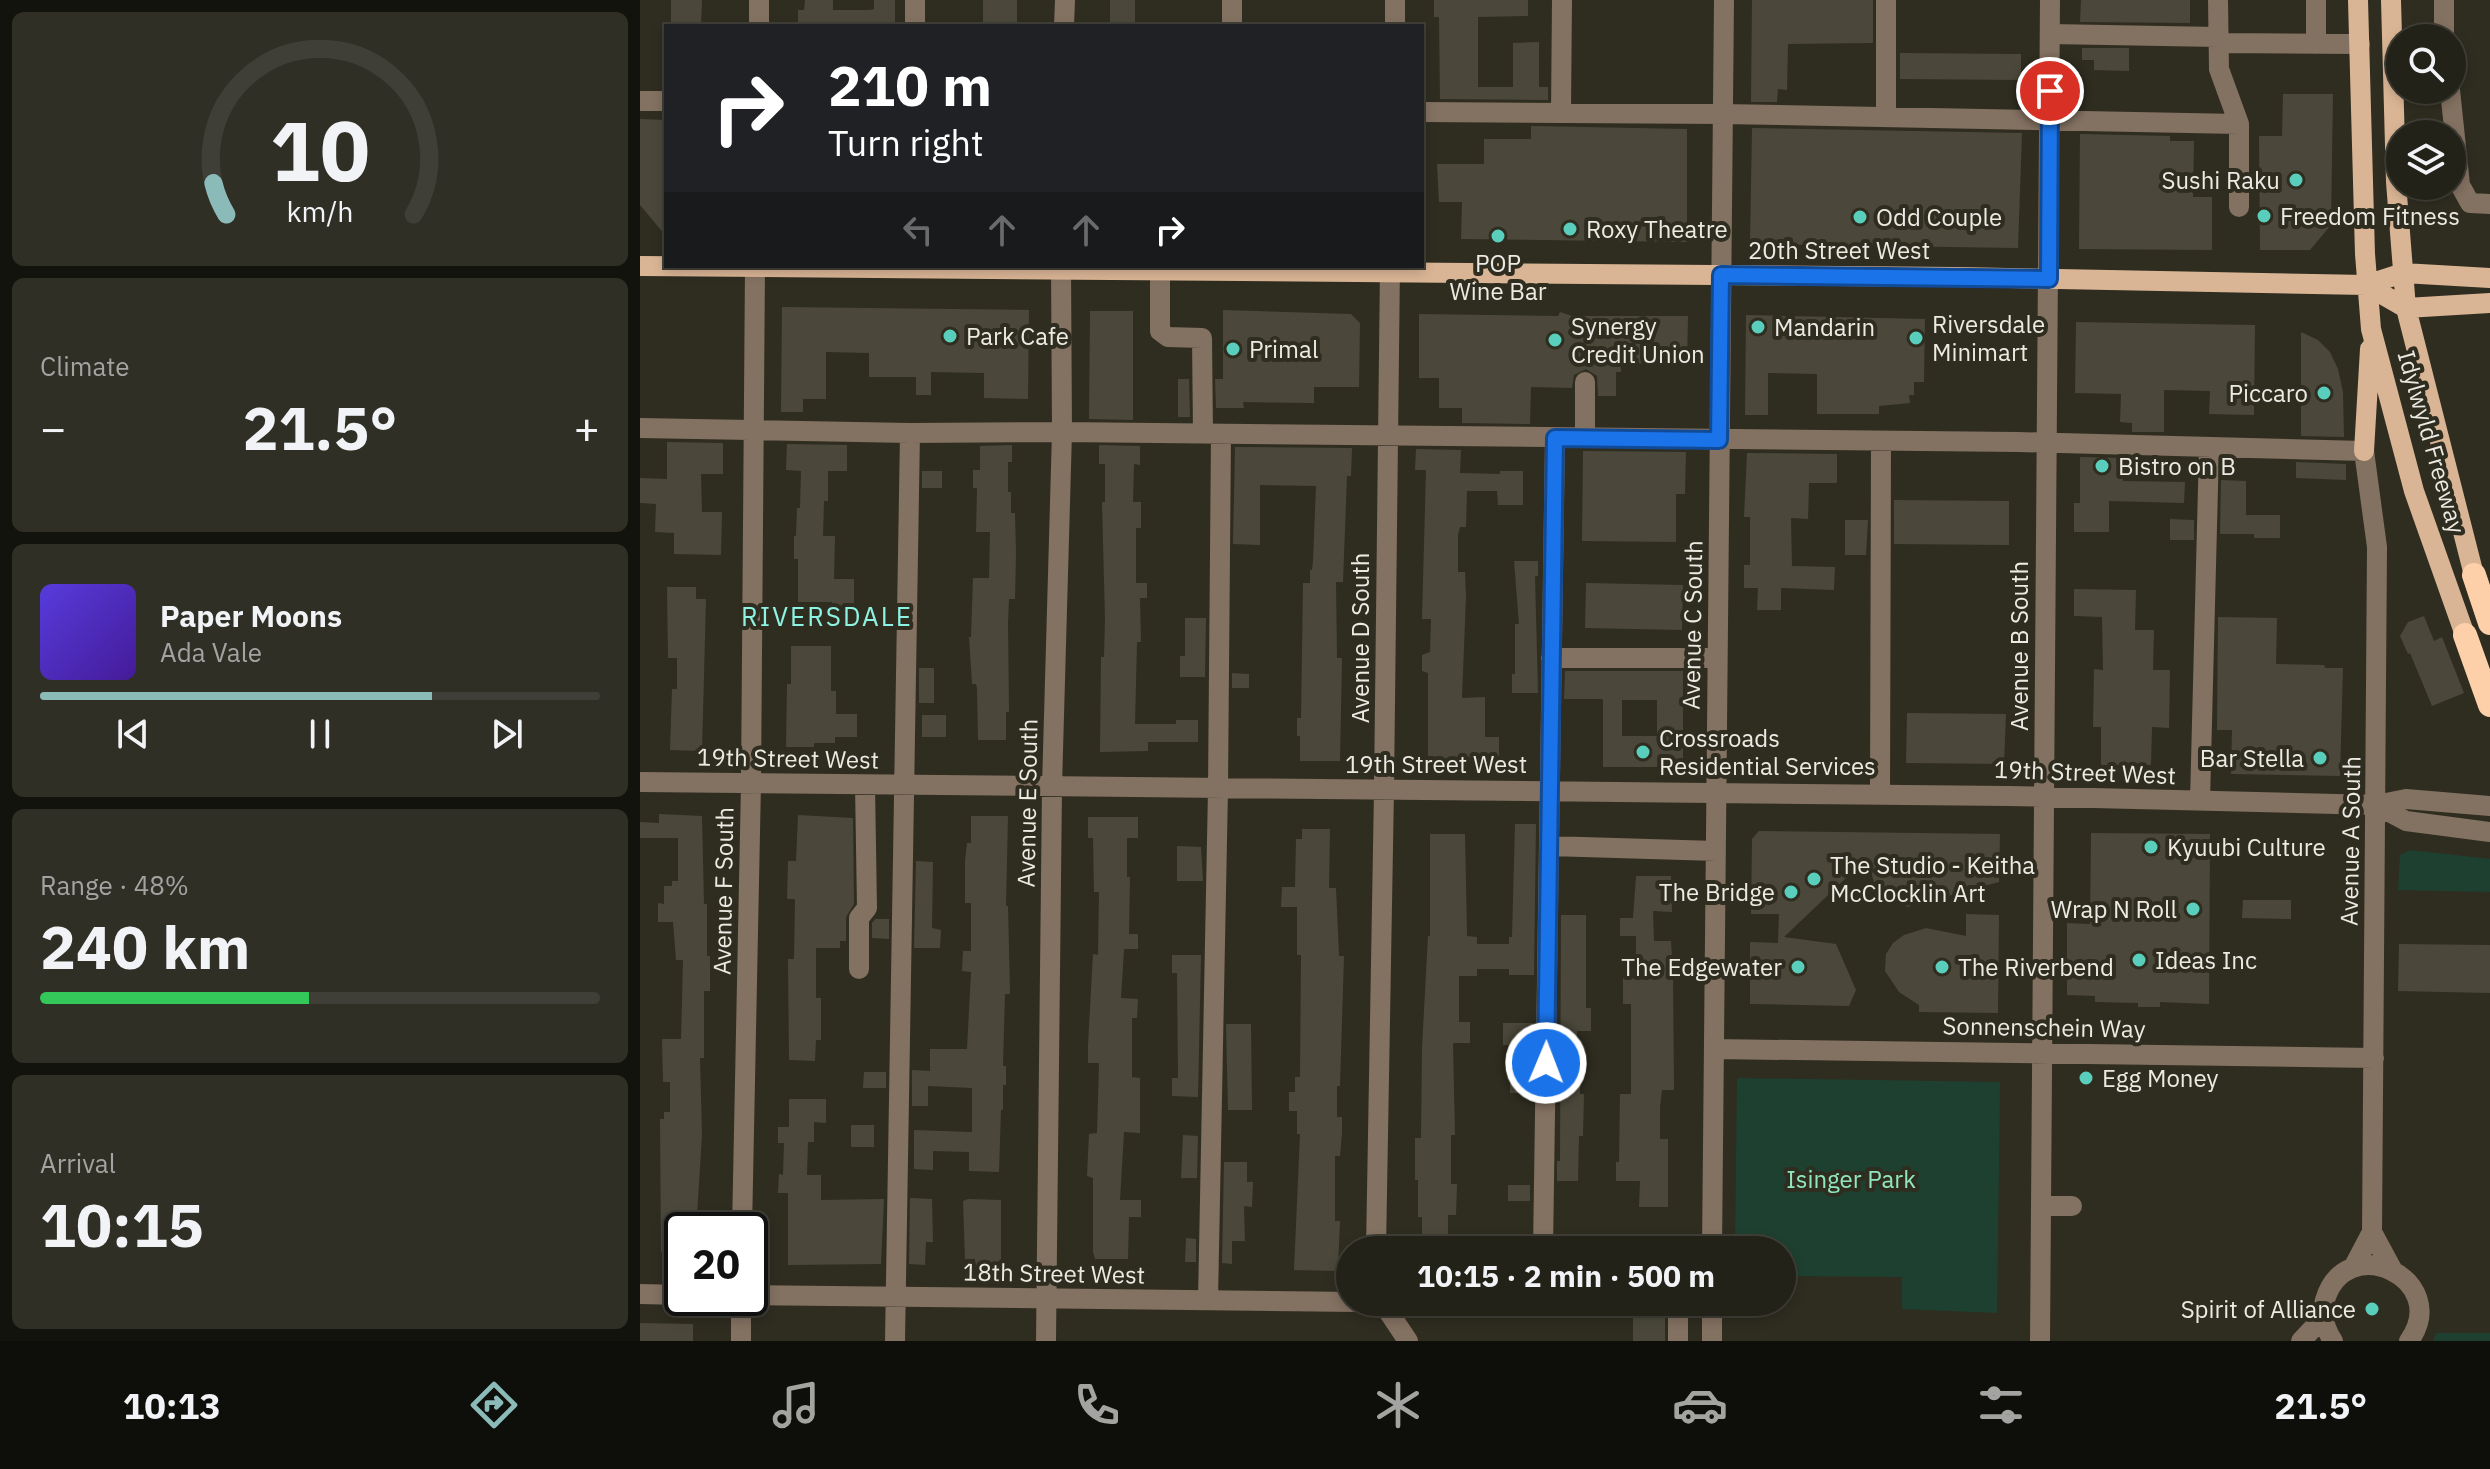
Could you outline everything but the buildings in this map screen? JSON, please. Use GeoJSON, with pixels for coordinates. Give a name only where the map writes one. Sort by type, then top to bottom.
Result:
{"type":"FeatureCollection","features":[{"type":"Feature","properties":{"kind":"highway","name":"Idylwyld Freeway"},"geometry":{"type":"LineString","coordinates":[[2474,575],[2490,623]]}},
{"type":"Feature","properties":{"kind":"highway","name":"Idylwyld Freeway"},"geometry":{"type":"LineString","coordinates":[[2465,635],[2490,705]]}},
{"type":"Feature","properties":{"kind":"main road"},"geometry":{"type":"LineString","coordinates":[[2358,0],[2366,285],[2371,329],[2364,451]]}},
{"type":"Feature","properties":{"kind":"main road","name":"Idylwyld Freeway"},"geometry":{"type":"LineString","coordinates":[[2391,0],[2396,182],[2406,308],[2474,575]]}},
{"type":"Feature","properties":{"kind":"main road","name":"20th Street West"},"geometry":{"type":"LineString","coordinates":[[640,266],[664,266]]}},
{"type":"Feature","properties":{"kind":"main road","name":"20th Street West"},"geometry":{"type":"LineString","coordinates":[[1061,268],[1160,271],[1390,269],[2366,285]]}},
{"type":"Feature","properties":{"kind":"main road"},"geometry":{"type":"LineString","coordinates":[[2366,285],[2403,273],[2490,278]]}},
{"type":"Feature","properties":{"kind":"main road"},"geometry":{"type":"LineString","coordinates":[[2366,285],[2406,308],[2490,303]]}},
{"type":"Feature","properties":{"kind":"main road","name":"Idylwyld Freeway"},"geometry":{"type":"LineString","coordinates":[[2371,329],[2414,491],[2465,635]]}},
{"type":"Feature","properties":{"kind":"street"},"geometry":{"type":"LineString","coordinates":[[759,0],[759,24]]}},
{"type":"Feature","properties":{"kind":"street"},"geometry":{"type":"LineString","coordinates":[[915,0],[915,24]]}},
{"type":"Feature","properties":{"kind":"street"},"geometry":{"type":"LineString","coordinates":[[1064,24],[1065,0]]}},
{"type":"Feature","properties":{"kind":"street"},"geometry":{"type":"LineString","coordinates":[[1232,0],[1232,24]]}},
{"type":"Feature","properties":{"kind":"street"},"geometry":{"type":"LineString","coordinates":[[1395,0],[1395,24]]}},
{"type":"Feature","properties":{"kind":"street"},"geometry":{"type":"LineString","coordinates":[[1561,111],[1562,0]]}},
{"type":"Feature","properties":{"kind":"street","name":"Avenue C South"},"geometry":{"type":"LineString","coordinates":[[1712,1236],[1724,0]]}},
{"type":"Feature","properties":{"kind":"street"},"geometry":{"type":"LineString","coordinates":[[1886,0],[1886,117]]}},
{"type":"Feature","properties":{"kind":"street","name":"Avenue B South"},"geometry":{"type":"LineString","coordinates":[[2040,1341],[2050,0]]}},
{"type":"Feature","properties":{"kind":"street"},"geometry":{"type":"LineString","coordinates":[[2218,0],[2219,69],[2239,124],[2239,207]]}},
{"type":"Feature","properties":{"kind":"street"},"geometry":{"type":"LineString","coordinates":[[2316,0],[2316,44]]}},
{"type":"Feature","properties":{"kind":"street"},"geometry":{"type":"LineString","coordinates":[[2444,0],[2444,24]]}},
{"type":"Feature","properties":{"kind":"street"},"geometry":{"type":"LineString","coordinates":[[2050,34],[2360,44]]}},
{"type":"Feature","properties":{"kind":"street"},"geometry":{"type":"LineString","coordinates":[[640,101],[664,101]]}},
{"type":"Feature","properties":{"kind":"street"},"geometry":{"type":"LineString","coordinates":[[2451,104],[2460,185],[2470,203],[2490,204]]}},
{"type":"Feature","properties":{"kind":"street"},"geometry":{"type":"LineString","coordinates":[[1424,112],[1561,111],[2239,124]]}},
{"type":"Feature","properties":{"kind":"street","name":"Avenue F South"},"geometry":{"type":"LineString","coordinates":[[742,1212],[751,783],[755,268]]}},
{"type":"Feature","properties":{"kind":"street","name":"Avenue E South"},"geometry":{"type":"LineString","coordinates":[[1046,1341],[1052,787],[1062,432],[1061,268]]}},
{"type":"Feature","properties":{"kind":"street","name":"Avenue D South"},"geometry":{"type":"LineString","coordinates":[[1376,1236],[1390,269]]}},
{"type":"Feature","properties":{"kind":"street"},"geometry":{"type":"LineString","coordinates":[[1160,271],[1160,331],[1168,337],[1202,338],[1212,434],[1218,789],[1208,1301]]}},
{"type":"Feature","properties":{"kind":"street"},"geometry":{"type":"LineString","coordinates":[[1585,382],[1585,438]]}},
{"type":"Feature","properties":{"kind":"street"},"geometry":{"type":"LineString","coordinates":[[640,428],[2046,444],[2364,451]]}},
{"type":"Feature","properties":{"kind":"street"},"geometry":{"type":"LineString","coordinates":[[895,1341],[910,433]]}},
{"type":"Feature","properties":{"kind":"street"},"geometry":{"type":"LineString","coordinates":[[1543,1236],[1555,438]]}},
{"type":"Feature","properties":{"kind":"street"},"geometry":{"type":"LineString","coordinates":[[1880,794],[1881,442]]}},
{"type":"Feature","properties":{"kind":"street"},"geometry":{"type":"LineString","coordinates":[[2200,801],[2209,448]]}},
{"type":"Feature","properties":{"kind":"street","name":"Avenue A South"},"geometry":{"type":"LineString","coordinates":[[2301,1341],[2323,1314],[2327,1293],[2334,1281],[2353,1268],[2372,1232],[2377,547],[2364,451]]}},
{"type":"Feature","properties":{"kind":"street"},"geometry":{"type":"LineString","coordinates":[[1551,658],[1717,658]]}},
{"type":"Feature","properties":{"kind":"street","name":"19th Street West"},"geometry":{"type":"LineString","coordinates":[[640,782],[1880,794],[2376,805]]}},
{"type":"Feature","properties":{"kind":"street"},"geometry":{"type":"LineString","coordinates":[[859,969],[859,918],[867,908],[865,785]]}},
{"type":"Feature","properties":{"kind":"street"},"geometry":{"type":"LineString","coordinates":[[2376,805],[2406,799],[2490,806]]}},
{"type":"Feature","properties":{"kind":"street"},"geometry":{"type":"LineString","coordinates":[[2376,805],[2406,821],[2490,832]]}},
{"type":"Feature","properties":{"kind":"street"},"geometry":{"type":"LineString","coordinates":[[1549,846],[1716,851]]}},
{"type":"Feature","properties":{"kind":"street","name":"Sonnenschein Way"},"geometry":{"type":"LineString","coordinates":[[1714,1049],[2374,1058]]}},
{"type":"Feature","properties":{"kind":"street"},"geometry":{"type":"LineString","coordinates":[[2042,1206],[2072,1206]]}},
{"type":"Feature","properties":{"kind":"street","name":"Avenue A South"},"geometry":{"type":"LineString","coordinates":[[2372,1232],[2392,1269],[2412,1288],[2418,1302],[2419,1318],[2409,1341]]}},
{"type":"Feature","properties":{"kind":"street"},"geometry":{"type":"LineString","coordinates":[[2353,1268],[2373,1264],[2392,1269]]}},
{"type":"Feature","properties":{"kind":"street"},"geometry":{"type":"LineString","coordinates":[[640,1294],[664,1295]]}},
{"type":"Feature","properties":{"kind":"street","name":"18th Street West"},"geometry":{"type":"LineString","coordinates":[[768,1295],[1336,1302]]}},
{"type":"Feature","properties":{"kind":"street"},"geometry":{"type":"LineString","coordinates":[[2323,1314],[2333,1341]]}},
{"type":"Feature","properties":{"kind":"street"},"geometry":{"type":"LineString","coordinates":[[741,1316],[741,1341]]}},
{"type":"Feature","properties":{"kind":"street"},"geometry":{"type":"LineString","coordinates":[[1391,1316],[1408,1341]]}},
{"type":"Feature","properties":{"kind":"street"},"geometry":{"type":"LineString","coordinates":[[1678,1316],[1678,1341]]}},
{"type":"Feature","properties":{"kind":"street"},"geometry":{"type":"LineString","coordinates":[[1712,1316],[1712,1341]]}},
{"type":"Feature","properties":{"kind":"green space"},"geometry":{"type":"Polygon","coordinates":[[[2410,850],[2490,859],[2490,892],[2398,890],[2400,855],[2410,850]]]}},
{"type":"Feature","properties":{"kind":"green space","name":"Isinger Park"},"geometry":{"type":"Polygon","coordinates":[[[1737,1078],[2000,1082],[1997,1313],[1902,1309],[1902,1277],[1796,1276],[1796,1236],[1735,1236],[1737,1078]]]}},
{"type":"Feature","properties":{"kind":"green space"},"geometry":{"type":"Polygon","coordinates":[[[2436,1333],[2490,1333],[2490,1341],[2433,1341],[2436,1333]]]}},
{"type":"Feature","properties":{"kind":"place","name":"Sushi Raku"},"geometry":{"type":"Point","coordinates":[2296,180]}},
{"type":"Feature","properties":{"kind":"place","name":"Freedom Fitness"},"geometry":{"type":"Point","coordinates":[2264,216]}},
{"type":"Feature","properties":{"kind":"place","name":"Odd Couple"},"geometry":{"type":"Point","coordinates":[1860,217]}},
{"type":"Feature","properties":{"kind":"place","name":"Roxy Theatre"},"geometry":{"type":"Point","coordinates":[1570,229]}},
{"type":"Feature","properties":{"kind":"place","name":"POP Wine Bar"},"geometry":{"type":"Point","coordinates":[1498,236]}},
{"type":"Feature","properties":{"kind":"place","name":"Mandarin"},"geometry":{"type":"Point","coordinates":[1758,327]}},
{"type":"Feature","properties":{"kind":"place","name":"Park Cafe"},"geometry":{"type":"Point","coordinates":[950,336]}},
{"type":"Feature","properties":{"kind":"place","name":"Riversdale Minimart"},"geometry":{"type":"Point","coordinates":[1916,338]}},
{"type":"Feature","properties":{"kind":"place","name":"Synergy Credit Union"},"geometry":{"type":"Point","coordinates":[1555,340]}},
{"type":"Feature","properties":{"kind":"place","name":"Primal"},"geometry":{"type":"Point","coordinates":[1233,349]}},
{"type":"Feature","properties":{"kind":"place","name":"Piccaro"},"geometry":{"type":"Point","coordinates":[2324,393]}},
{"type":"Feature","properties":{"kind":"place","name":"Bistro on B"},"geometry":{"type":"Point","coordinates":[2102,466]}},
{"type":"Feature","properties":{"kind":"place","name":"Crossroads Residential Services"},"geometry":{"type":"Point","coordinates":[1643,752]}},
{"type":"Feature","properties":{"kind":"place","name":"Bar Stella"},"geometry":{"type":"Point","coordinates":[2320,758]}},
{"type":"Feature","properties":{"kind":"place","name":"Kyuubi Culture"},"geometry":{"type":"Point","coordinates":[2151,847]}},
{"type":"Feature","properties":{"kind":"place","name":"The Studio - Keitha McClocklin Art"},"geometry":{"type":"Point","coordinates":[1814,879]}},
{"type":"Feature","properties":{"kind":"place","name":"The Bridge"},"geometry":{"type":"Point","coordinates":[1791,892]}},
{"type":"Feature","properties":{"kind":"place","name":"Wrap N Roll"},"geometry":{"type":"Point","coordinates":[2193,909]}},
{"type":"Feature","properties":{"kind":"place","name":"Ideas Inc"},"geometry":{"type":"Point","coordinates":[2139,960]}},
{"type":"Feature","properties":{"kind":"place","name":"The Edgewater"},"geometry":{"type":"Point","coordinates":[1798,967]}},
{"type":"Feature","properties":{"kind":"place","name":"The Riverbend"},"geometry":{"type":"Point","coordinates":[1942,967]}},
{"type":"Feature","properties":{"kind":"place","name":"Egg Money"},"geometry":{"type":"Point","coordinates":[2086,1078]}},
{"type":"Feature","properties":{"kind":"place","name":"Spirit of Alliance"},"geometry":{"type":"Point","coordinates":[2372,1309]}},
{"type":"Feature","properties":{"kind":"district","name":"RIVERSDALE"},"geometry":{"type":"Point","coordinates":[827,616]}},
{"type":"Feature","properties":{"kind":"route"},"geometry":{"type":"LineString","coordinates":[[1546,1063],[1555,438],[1719,440],[1721,275],[2049,279],[2050,91]]}}]}
